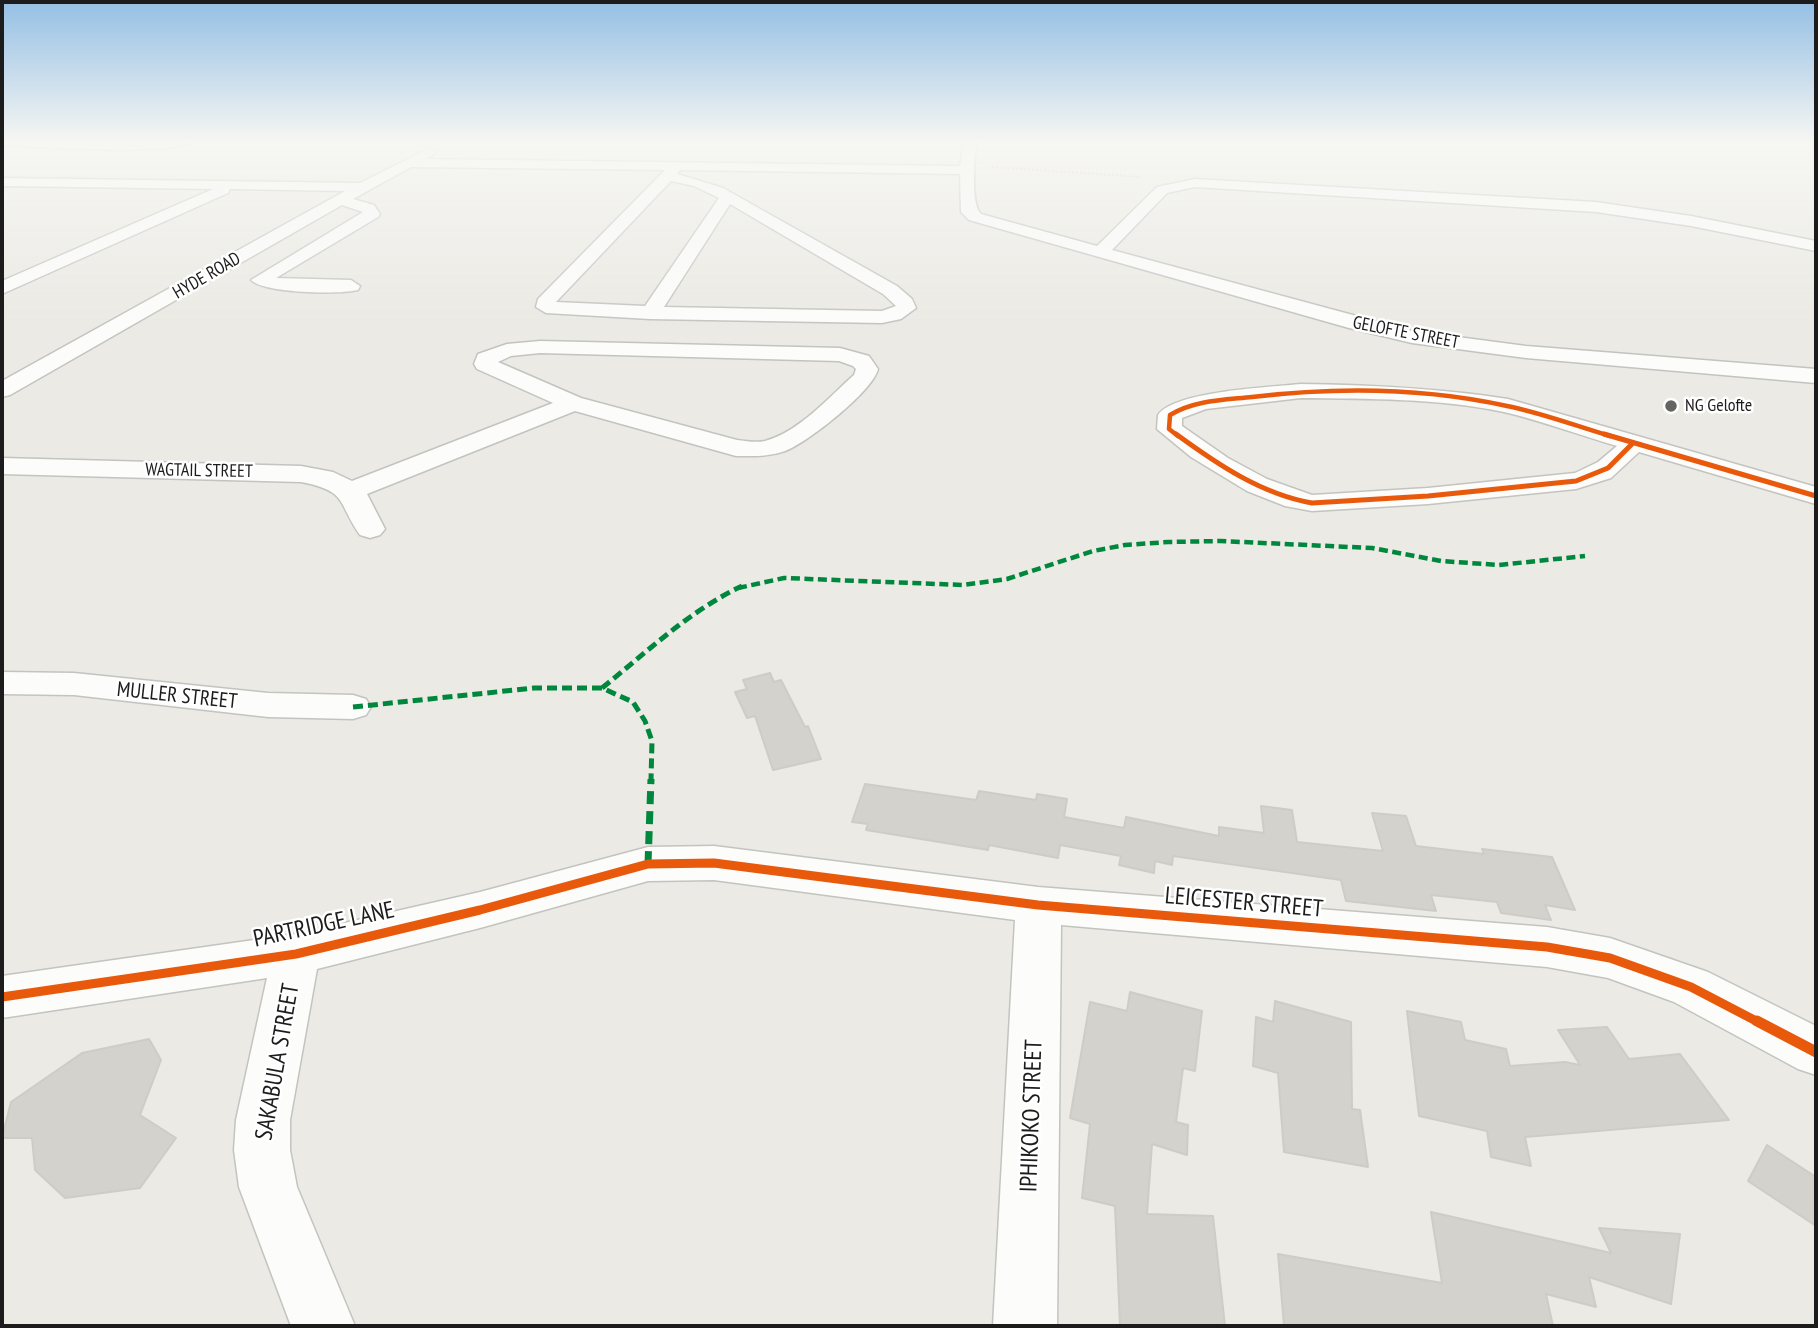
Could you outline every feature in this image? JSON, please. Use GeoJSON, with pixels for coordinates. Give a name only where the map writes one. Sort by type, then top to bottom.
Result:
{"type":"FeatureCollection","features":[{"type":"Feature","properties":{"kind":"street"},"geometry":{"type":"LineString","coordinates":[[2,288],[190,204]]}},
{"type":"Feature","properties":{"kind":"street","name":"HYDE ROAD"},"geometry":{"type":"LineString","coordinates":[[2,390],[334,204]]}},
{"type":"Feature","properties":{"kind":"street"},"geometry":{"type":"LineString","coordinates":[[351,286],[274,284],[260,280],[372,214],[372,209],[352,204]]}},
{"type":"Feature","properties":{"kind":"street"},"geometry":{"type":"LineString","coordinates":[[641,204],[545,303],[546,307],[553,310],[650,313],[882,317],[894,315],[905,308],[905,303],[890,290],[739,204]]}},
{"type":"Feature","properties":{"kind":"street"},"geometry":{"type":"LineString","coordinates":[[650,313],[722,204]]}},
{"type":"Feature","properties":{"kind":"street","name":"GELOFTE STREET"},"geometry":{"type":"LineString","coordinates":[[969,204],[969,212],[975,217],[1371,328],[1473,346],[1592,358],[1671,374],[1816,376]]}},
{"type":"Feature","properties":{"kind":"street"},"geometry":{"type":"LineString","coordinates":[[1102,251],[1148,204]]}},
{"type":"Feature","properties":{"kind":"street"},"geometry":{"type":"LineString","coordinates":[[1557,204],[1691,221],[1816,246]]}},
{"type":"Feature","properties":{"kind":"street"},"geometry":{"type":"LineString","coordinates":[[1592,358],[1590,352],[1597,346],[1617,344],[1816,365]]}},
{"type":"Feature","properties":{"kind":"street"},"geometry":{"type":"LineString","coordinates":[[1473,346],[1486,384]]}},
{"type":"Feature","properties":{"kind":"street"},"geometry":{"type":"LineString","coordinates":[[370,529],[351,491],[573,403],[736,447],[763,449],[782,444],[796,436],[865,377],[867,369],[861,361],[840,355],[540,347],[508,350],[486,359],[485,364],[489,367],[573,403]]}},
{"type":"Feature","properties":{"kind":"street"},"geometry":{"type":"LineString","coordinates":[[1633,443],[1613,466],[1596,477],[1576,481],[1429,496],[1312,503],[1295,501],[1268,491],[1188,444],[1169,429],[1168,423],[1174,412],[1205,402],[1301,391],[1417,393],[1486,384],[1633,443],[1816,496]]}},
{"type":"Feature","properties":{"kind":"street","name":"WAGTAIL STREET"},"geometry":{"type":"LineString","coordinates":[[2,466],[301,474],[323,478],[351,491]]}},
{"type":"Feature","properties":{"kind":"street","name":"MULLER STREET"},"geometry":{"type":"LineString","coordinates":[[2,683],[74,684],[268,705],[353,707]]}},
{"type":"Feature","properties":{"kind":"street","name":"LEICESTER STREET"},"geometry":{"type":"LineString","coordinates":[[648,864],[714,863],[1038,905],[1546,947],[1610,958],[1691,987],[1816,1052]]}},
{"type":"Feature","properties":{"kind":"street","name":"PARTRIDGE LANE"},"geometry":{"type":"LineString","coordinates":[[2,997],[296,954],[480,910],[648,864]]}},
{"type":"Feature","properties":{"kind":"street","name":"IPHIKOKO STREET"},"geometry":{"type":"LineString","coordinates":[[1026,1326],[1038,905]]}},
{"type":"Feature","properties":{"kind":"street","name":"SAKABULA STREET"},"geometry":{"type":"LineString","coordinates":[[296,954],[263,1120],[262,1150],[271,1197],[323,1326]]}},
{"type":"Feature","properties":{"kind":"building"},"geometry":{"type":"Polygon","coordinates":[[[770,673],[774,682],[781,680],[805,727],[808,726],[821,759],[773,770],[755,716],[747,718],[735,692],[747,689],[743,680],[770,673]]]}},
{"type":"Feature","properties":{"kind":"building"},"geometry":{"type":"Polygon","coordinates":[[[865,784],[976,800],[979,791],[1036,800],[1037,794],[1067,799],[1064,817],[1124,828],[1126,817],[1219,836],[1219,827],[1264,833],[1261,806],[1292,810],[1297,842],[1383,851],[1372,813],[1406,816],[1416,846],[1484,854],[1482,849],[1552,857],[1575,910],[1545,905],[1551,920],[1501,913],[1497,902],[1431,895],[1436,911],[1346,901],[1341,880],[1173,856],[1172,865],[1155,861],[1154,873],[1119,865],[1121,856],[1060,845],[1058,858],[989,845],[988,850],[866,830],[868,824],[852,822],[865,784]]]}},
{"type":"Feature","properties":{"kind":"building"},"geometry":{"type":"Polygon","coordinates":[[[1130,992],[1202,1011],[1195,1071],[1183,1068],[1176,1122],[1188,1125],[1187,1155],[1152,1144],[1147,1214],[1213,1216],[1225,1326],[1120,1326],[1115,1206],[1082,1198],[1090,1124],[1070,1118],[1090,1002],[1127,1011],[1130,992]]]}},
{"type":"Feature","properties":{"kind":"building"},"geometry":{"type":"Polygon","coordinates":[[[1275,1001],[1351,1022],[1352,1109],[1360,1110],[1368,1167],[1284,1152],[1278,1073],[1253,1066],[1256,1017],[1273,1022],[1275,1001]]]}},
{"type":"Feature","properties":{"kind":"building"},"geometry":{"type":"Polygon","coordinates":[[[1407,1011],[1461,1022],[1465,1040],[1506,1049],[1510,1066],[1565,1062],[1580,1065],[1558,1030],[1607,1027],[1629,1059],[1680,1054],[1729,1120],[1525,1137],[1531,1166],[1491,1157],[1487,1131],[1419,1116],[1407,1011]]]}},
{"type":"Feature","properties":{"kind":"building"},"geometry":{"type":"Polygon","coordinates":[[[149,1039],[161,1060],[140,1115],[176,1138],[140,1188],[65,1198],[35,1170],[32,1138],[2,1138],[11,1102],[82,1053],[149,1039]]]}},
{"type":"Feature","properties":{"kind":"building"},"geometry":{"type":"Polygon","coordinates":[[[1767,1145],[1816,1177],[1816,1226],[1748,1181],[1767,1145]]]}},
{"type":"Feature","properties":{"kind":"building"},"geometry":{"type":"Polygon","coordinates":[[[1431,1212],[1611,1253],[1599,1228],[1680,1234],[1671,1304],[1589,1277],[1596,1307],[1546,1294],[1553,1326],[1284,1326],[1278,1254],[1442,1283],[1431,1212]]]}},
{"type":"Feature","properties":{"kind":"marked path"},"geometry":{"type":"LineString","coordinates":[[602,688],[684,621],[717,598],[743,586],[784,578],[963,585],[1007,579],[1093,551],[1125,545],[1168,542],[1220,541],[1372,548],[1441,561],[1499,565],[1585,556]]}},
{"type":"Feature","properties":{"kind":"marked path"},"geometry":{"type":"LineString","coordinates":[[353,707],[534,688],[602,688],[633,702],[645,721],[652,741],[648,864]]}},
{"type":"Feature","properties":{"kind":"cycle path"},"geometry":{"type":"LineString","coordinates":[[1633,443],[1608,468],[1576,481],[1428,496],[1312,503],[1276,494],[1257,485],[1218,463],[1169,429],[1170,415],[1182,408],[1205,402],[1301,391],[1388,392],[1459,398],[1508,406],[1816,496]]}},
{"type":"Feature","properties":{"kind":"cycle path"},"geometry":{"type":"LineString","coordinates":[[2,997],[296,954],[480,910],[648,864],[714,863],[1038,905],[1547,947],[1610,958],[1691,987],[1816,1052]]}},
{"type":"Feature","properties":{"kind":"place","name":"NG Gelofte"},"geometry":{"type":"Point","coordinates":[1671,406]}}]}
